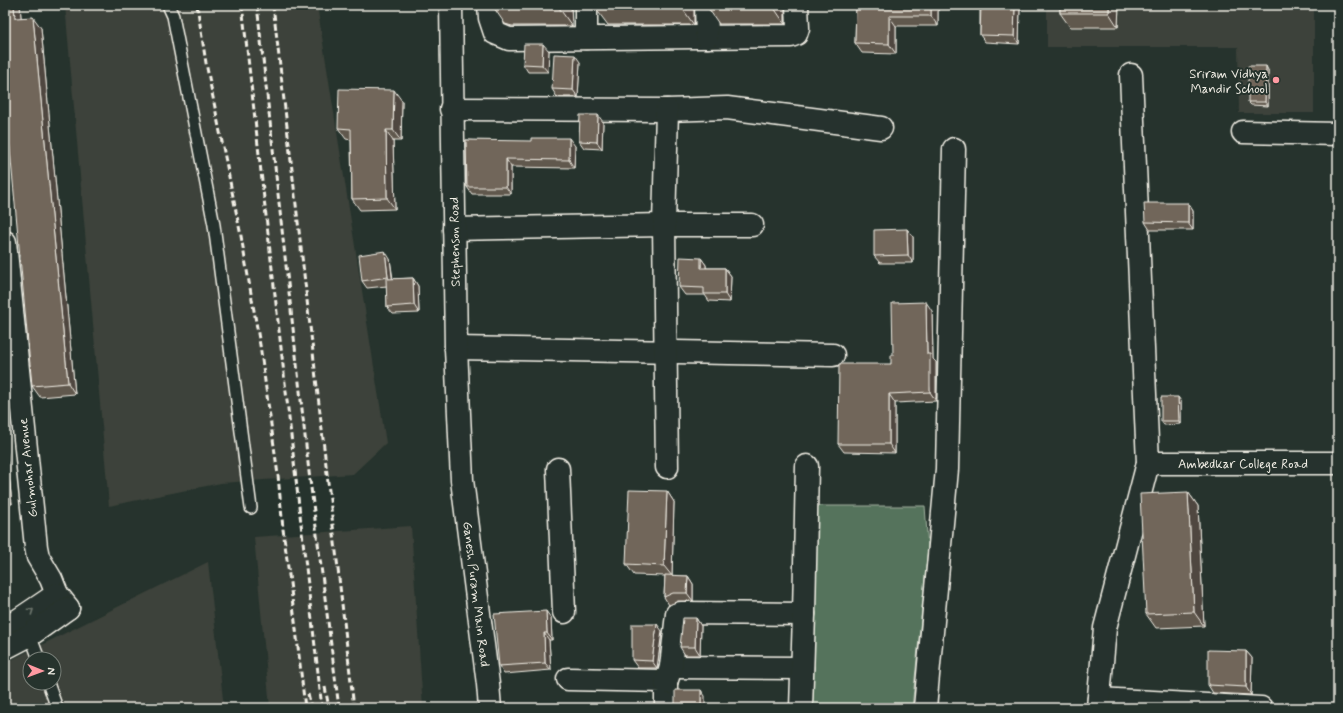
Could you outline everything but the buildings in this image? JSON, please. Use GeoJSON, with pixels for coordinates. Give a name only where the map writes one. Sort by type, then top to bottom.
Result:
{"type":"FeatureCollection","features":[{"type":"Feature","properties":{"kind":"street","name":"Stephenson Road"},"geometry":{"type":"LineString","coordinates":[[451,5],[456,348],[462,480]]}},
{"type":"Feature","properties":{"kind":"street"},"geometry":{"type":"LineString","coordinates":[[490,5],[490,18],[495,34],[509,39],[791,36],[796,34],[798,28],[797,5]]}},
{"type":"Feature","properties":{"kind":"street"},"geometry":{"type":"LineString","coordinates":[[586,5],[586,38]]}},
{"type":"Feature","properties":{"kind":"street"},"geometry":{"type":"LineString","coordinates":[[706,5],[707,37]]}},
{"type":"Feature","properties":{"kind":"street"},"geometry":{"type":"LineString","coordinates":[[1131,76],[1148,463],[1105,628],[1098,704],[1261,708]]}},
{"type":"Feature","properties":{"kind":"street"},"geometry":{"type":"LineString","coordinates":[[452,109],[668,110],[727,108],[881,128]]}},
{"type":"Feature","properties":{"kind":"street"},"geometry":{"type":"LineString","coordinates":[[667,467],[664,225],[668,110]]}},
{"type":"Feature","properties":{"kind":"street"},"geometry":{"type":"LineString","coordinates":[[1243,132],[1338,134]]}},
{"type":"Feature","properties":{"kind":"street"},"geometry":{"type":"LineString","coordinates":[[925,708],[947,469],[954,149]]}},
{"type":"Feature","properties":{"kind":"street"},"geometry":{"type":"LineString","coordinates":[[454,229],[752,225]]}},
{"type":"Feature","properties":{"kind":"street","name":"Gulmohar Avenue"},"geometry":{"type":"LineString","coordinates":[[5,242],[33,532],[38,557],[62,601]]}},
{"type":"Feature","properties":{"kind":"street"},"geometry":{"type":"LineString","coordinates":[[456,348],[834,355]]}},
{"type":"Feature","properties":{"kind":"street","name":"Ambedkar College Road"},"geometry":{"type":"LineString","coordinates":[[1148,463],[1338,463]]}},
{"type":"Feature","properties":{"kind":"street"},"geometry":{"type":"LineString","coordinates":[[801,708],[807,466]]}},
{"type":"Feature","properties":{"kind":"street"},"geometry":{"type":"LineString","coordinates":[[558,469],[564,612]]}},
{"type":"Feature","properties":{"kind":"street","name":"Ganesh Puram Main Road"},"geometry":{"type":"LineString","coordinates":[[462,480],[490,708]]}},
{"type":"Feature","properties":{"kind":"street"},"geometry":{"type":"LineString","coordinates":[[5,629],[62,601]]}},
{"type":"Feature","properties":{"kind":"street"},"geometry":{"type":"LineString","coordinates":[[5,648],[30,635],[62,601]]}},
{"type":"Feature","properties":{"kind":"street"},"geometry":{"type":"LineString","coordinates":[[666,708],[677,614],[804,614]]}},
{"type":"Feature","properties":{"kind":"street"},"geometry":{"type":"LineString","coordinates":[[568,678],[661,680],[669,675],[802,668]]}},
{"type":"Feature","properties":{"kind":"lane"},"geometry":{"type":"LineString","coordinates":[[168,5],[174,16],[214,225],[250,508]]}},
{"type":"Feature","properties":{"kind":"lane"},"geometry":{"type":"LineString","coordinates":[[30,635],[36,651]]}},
{"type":"Feature","properties":{"kind":"lane"},"geometry":{"type":"LineString","coordinates":[[51,691],[57,708]]}},
{"type":"Feature","properties":{"kind":"shaded area"},"geometry":{"type":"Polygon","coordinates":[[[65,5],[317,5],[386,443],[353,474],[221,483],[109,506],[65,5]]]}},
{"type":"Feature","properties":{"kind":"shaded area","name":"Sriram Vidhya Mandir School"},"geometry":{"type":"Polygon","coordinates":[[[1047,5],[1314,5],[1314,113],[1239,113],[1238,47],[1047,47],[1047,5]]]}},
{"type":"Feature","properties":{"kind":"shaded area"},"geometry":{"type":"Polygon","coordinates":[[[411,526],[423,708],[270,708],[254,537],[411,526]]]}},
{"type":"Feature","properties":{"kind":"shaded area"},"geometry":{"type":"Polygon","coordinates":[[[208,562],[224,708],[5,708],[5,663],[22,655],[22,691],[62,691],[62,651],[29,651],[208,562]]]}},
{"type":"Feature","properties":{"kind":"green space"},"geometry":{"type":"Polygon","coordinates":[[[813,506],[925,506],[928,548],[912,708],[804,708],[813,506]]]}},
{"type":"Feature","properties":{"kind":"railway"},"geometry":{"type":"LineString","coordinates":[[197,5],[206,63],[241,236],[260,345],[278,475],[283,529],[305,708]]}},
{"type":"Feature","properties":{"kind":"railway"},"geometry":{"type":"LineString","coordinates":[[242,5],[322,708]]}},
{"type":"Feature","properties":{"kind":"railway"},"geometry":{"type":"LineString","coordinates":[[257,5],[309,472],[339,708]]}},
{"type":"Feature","properties":{"kind":"railway"},"geometry":{"type":"LineString","coordinates":[[273,5],[354,708]]}},
{"type":"Feature","properties":{"kind":"railway"},"geometry":{"type":"LineString","coordinates":[[325,687],[329,708]]}},
{"type":"Feature","properties":{"kind":"railway"},"geometry":{"type":"LineString","coordinates":[[308,694],[311,708]]}},
{"type":"Feature","properties":{"kind":"place","name":"Sriram Vidhya Mandir School"},"geometry":{"type":"Point","coordinates":[1276,80]}}]}
